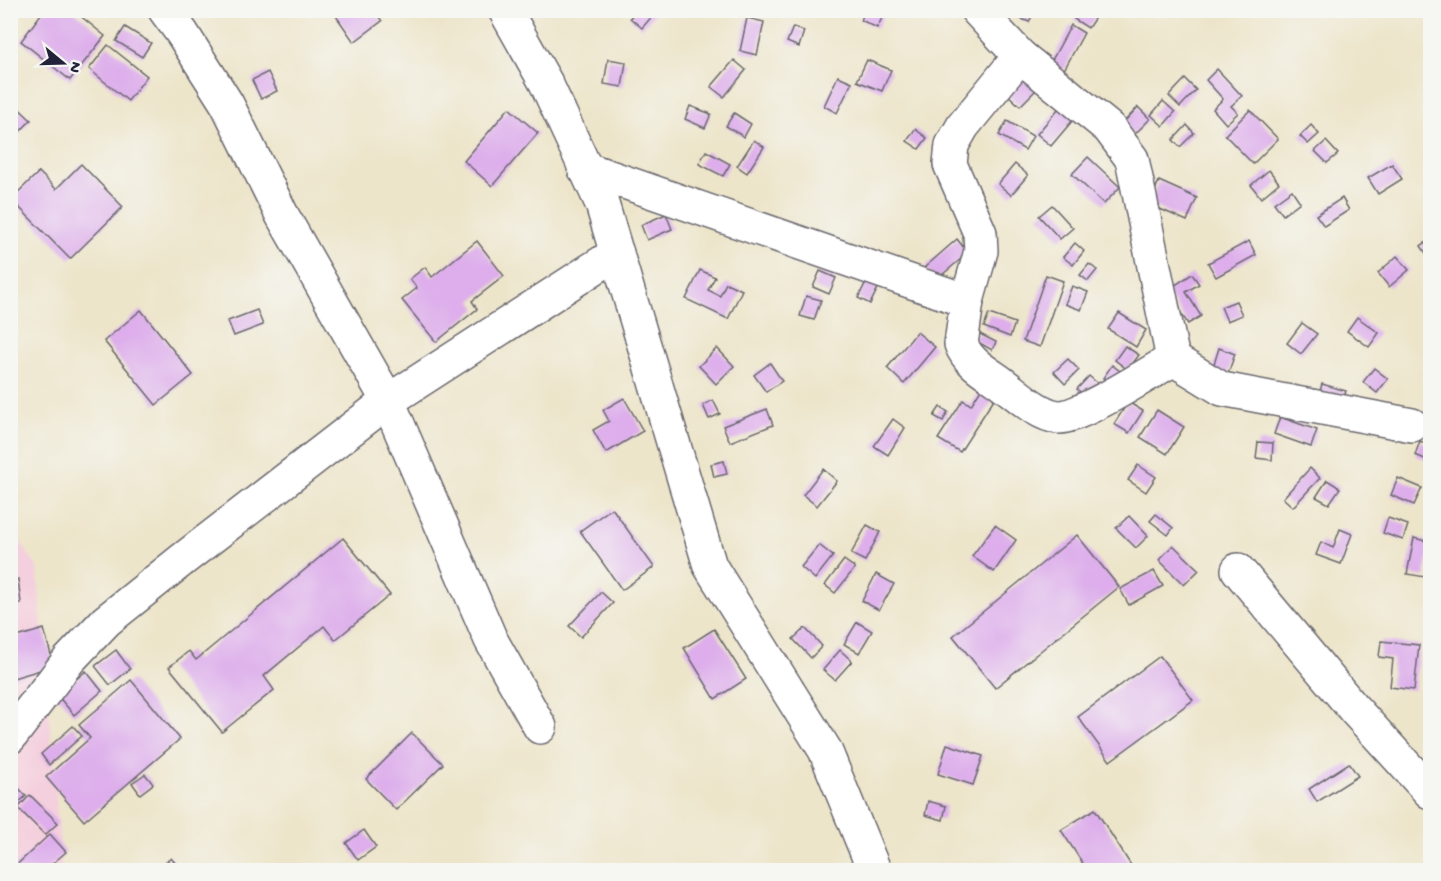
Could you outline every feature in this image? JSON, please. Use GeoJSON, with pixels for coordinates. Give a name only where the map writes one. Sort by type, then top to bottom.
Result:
{"type":"FeatureCollection","features":[{"type":"Feature","properties":{"kind":"street"},"geometry":{"type":"LineString","coordinates":[[165,10],[227,104],[282,215],[388,401],[491,640],[540,727]]}},
{"type":"Feature","properties":{"kind":"street"},"geometry":{"type":"LineString","coordinates":[[505,10],[546,83],[602,204],[710,566],[825,750],[874,870]]}},
{"type":"Feature","properties":{"kind":"street"},"geometry":{"type":"LineString","coordinates":[[976,10],[1020,56],[1109,128],[1132,159],[1173,360],[1222,389],[1412,425]]}},
{"type":"Feature","properties":{"kind":"street"},"geometry":{"type":"LineString","coordinates":[[1020,56],[963,126],[952,145],[950,164],[980,233],[981,252],[967,301],[961,344],[967,358],[1046,414],[1060,418],[1072,415],[1173,360]]}},
{"type":"Feature","properties":{"kind":"street"},"geometry":{"type":"LineString","coordinates":[[584,168],[967,301]]}},
{"type":"Feature","properties":{"kind":"street"},"geometry":{"type":"LineString","coordinates":[[10,737],[69,660],[106,621],[388,401],[617,252]]}},
{"type":"Feature","properties":{"kind":"street"},"geometry":{"type":"LineString","coordinates":[[1238,570],[1354,709],[1431,792]]}},
{"type":"Feature","properties":{"kind":"shaded area"},"geometry":{"type":"Polygon","coordinates":[[[10,526],[37,567],[62,870],[11,870],[10,526]]]}},
{"type":"Feature","properties":{"kind":"building"},"geometry":{"type":"Polygon","coordinates":[[[44,10],[73,10],[105,36],[70,80],[21,41],[44,10]]]}},
{"type":"Feature","properties":{"kind":"building"},"geometry":{"type":"Polygon","coordinates":[[[332,10],[374,10],[382,21],[354,42],[332,10]]]}},
{"type":"Feature","properties":{"kind":"building"},"geometry":{"type":"Polygon","coordinates":[[[636,10],[650,10],[654,14],[642,28],[630,18],[636,10]]]}},
{"type":"Feature","properties":{"kind":"building"},"geometry":{"type":"Polygon","coordinates":[[[866,10],[886,10],[877,28],[861,20],[866,10]]]}},
{"type":"Feature","properties":{"kind":"building"},"geometry":{"type":"Polygon","coordinates":[[[1014,10],[1035,10],[1029,22],[1012,15],[1014,10]]]}},
{"type":"Feature","properties":{"kind":"building"},"geometry":{"type":"Polygon","coordinates":[[[1079,10],[1100,10],[1088,28],[1074,19],[1079,10]]]}},
{"type":"Feature","properties":{"kind":"building"},"geometry":{"type":"Polygon","coordinates":[[[747,18],[764,22],[757,55],[740,51],[747,18]]]}},
{"type":"Feature","properties":{"kind":"building"},"geometry":{"type":"Polygon","coordinates":[[[1071,25],[1084,33],[1064,70],[1051,62],[1071,25]]]}},
{"type":"Feature","properties":{"kind":"building"},"geometry":{"type":"Polygon","coordinates":[[[125,27],[151,43],[142,57],[116,41],[125,27]]]}},
{"type":"Feature","properties":{"kind":"building"},"geometry":{"type":"Polygon","coordinates":[[[793,27],[804,31],[799,47],[787,42],[793,27]]]}},
{"type":"Feature","properties":{"kind":"building"},"geometry":{"type":"Polygon","coordinates":[[[108,45],[147,76],[128,101],[89,69],[108,45]]]}},
{"type":"Feature","properties":{"kind":"building"},"geometry":{"type":"Polygon","coordinates":[[[608,59],[626,62],[622,87],[604,84],[608,59]]]}},
{"type":"Feature","properties":{"kind":"building"},"geometry":{"type":"Polygon","coordinates":[[[734,60],[746,70],[724,97],[711,87],[734,60]]]}},
{"type":"Feature","properties":{"kind":"building"},"geometry":{"type":"Polygon","coordinates":[[[867,60],[891,70],[882,91],[857,81],[867,60]]]}},
{"type":"Feature","properties":{"kind":"building"},"geometry":{"type":"Polygon","coordinates":[[[1217,69],[1242,96],[1231,106],[1238,113],[1226,124],[1213,109],[1223,99],[1206,80],[1217,69]]]}},
{"type":"Feature","properties":{"kind":"building"},"geometry":{"type":"Polygon","coordinates":[[[268,72],[277,91],[261,99],[252,80],[268,72]]]}},
{"type":"Feature","properties":{"kind":"building"},"geometry":{"type":"Polygon","coordinates":[[[1028,72],[1041,85],[1020,106],[1007,94],[1028,72]]]}},
{"type":"Feature","properties":{"kind":"building"},"geometry":{"type":"Polygon","coordinates":[[[838,76],[852,82],[837,113],[824,106],[838,76]]]}},
{"type":"Feature","properties":{"kind":"building"},"geometry":{"type":"Polygon","coordinates":[[[1185,79],[1196,90],[1180,107],[1169,96],[1185,79]]]}},
{"type":"Feature","properties":{"kind":"building"},"geometry":{"type":"Polygon","coordinates":[[[10,100],[31,120],[10,142],[10,100]]]}},
{"type":"Feature","properties":{"kind":"building"},"geometry":{"type":"Polygon","coordinates":[[[1163,101],[1175,112],[1163,126],[1151,115],[1163,101]]]}},
{"type":"Feature","properties":{"kind":"building"},"geometry":{"type":"Polygon","coordinates":[[[1064,102],[1078,114],[1051,146],[1037,134],[1064,102]]]}},
{"type":"Feature","properties":{"kind":"building"},"geometry":{"type":"Polygon","coordinates":[[[690,106],[711,114],[705,128],[685,119],[690,106]]]}},
{"type":"Feature","properties":{"kind":"building"},"geometry":{"type":"Polygon","coordinates":[[[1138,107],[1150,119],[1134,135],[1123,123],[1138,107]]]}},
{"type":"Feature","properties":{"kind":"building"},"geometry":{"type":"Polygon","coordinates":[[[509,108],[538,133],[492,186],[464,161],[509,108]]]}},
{"type":"Feature","properties":{"kind":"building"},"geometry":{"type":"Polygon","coordinates":[[[1250,110],[1278,139],[1253,164],[1225,135],[1250,110]]]}},
{"type":"Feature","properties":{"kind":"building"},"geometry":{"type":"Polygon","coordinates":[[[734,113],[751,124],[744,137],[726,126],[734,113]]]}},
{"type":"Feature","properties":{"kind":"building"},"geometry":{"type":"Polygon","coordinates":[[[1007,121],[1033,136],[1025,150],[999,135],[1007,121]]]}},
{"type":"Feature","properties":{"kind":"building"},"geometry":{"type":"Polygon","coordinates":[[[1187,125],[1194,133],[1180,147],[1173,140],[1187,125]]]}},
{"type":"Feature","properties":{"kind":"building"},"geometry":{"type":"Polygon","coordinates":[[[1311,125],[1319,134],[1308,144],[1300,136],[1311,125]]]}},
{"type":"Feature","properties":{"kind":"building"},"geometry":{"type":"Polygon","coordinates":[[[915,129],[927,138],[919,149],[907,141],[915,129]]]}},
{"type":"Feature","properties":{"kind":"building"},"geometry":{"type":"Polygon","coordinates":[[[754,140],[764,147],[747,173],[737,166],[754,140]]]}},
{"type":"Feature","properties":{"kind":"building"},"geometry":{"type":"Polygon","coordinates":[[[1326,141],[1338,154],[1327,163],[1315,151],[1326,141]]]}},
{"type":"Feature","properties":{"kind":"building"},"geometry":{"type":"Polygon","coordinates":[[[706,151],[730,164],[723,176],[699,164],[706,151]]]}},
{"type":"Feature","properties":{"kind":"building"},"geometry":{"type":"Polygon","coordinates":[[[1088,157],[1120,187],[1104,204],[1072,174],[1088,157]]]}},
{"type":"Feature","properties":{"kind":"building"},"geometry":{"type":"Polygon","coordinates":[[[81,164],[123,207],[70,259],[11,199],[39,172],[56,189],[81,164]]]}},
{"type":"Feature","properties":{"kind":"building"},"geometry":{"type":"Polygon","coordinates":[[[1015,164],[1028,175],[1011,195],[998,184],[1015,164]]]}},
{"type":"Feature","properties":{"kind":"building"},"geometry":{"type":"Polygon","coordinates":[[[1392,164],[1402,179],[1378,194],[1368,178],[1392,164]]]}},
{"type":"Feature","properties":{"kind":"building"},"geometry":{"type":"Polygon","coordinates":[[[1269,170],[1279,183],[1261,198],[1251,185],[1269,170]]]}},
{"type":"Feature","properties":{"kind":"building"},"geometry":{"type":"Polygon","coordinates":[[[1159,181],[1197,198],[1187,221],[1149,204],[1159,181]]]}},
{"type":"Feature","properties":{"kind":"building"},"geometry":{"type":"Polygon","coordinates":[[[1292,190],[1300,202],[1283,215],[1274,203],[1292,190]]]}},
{"type":"Feature","properties":{"kind":"building"},"geometry":{"type":"Polygon","coordinates":[[[1342,198],[1349,210],[1324,226],[1316,215],[1342,198]]]}},
{"type":"Feature","properties":{"kind":"building"},"geometry":{"type":"Polygon","coordinates":[[[1052,205],[1073,228],[1060,239],[1039,216],[1052,205]]]}},
{"type":"Feature","properties":{"kind":"building"},"geometry":{"type":"Polygon","coordinates":[[[666,214],[672,229],[647,240],[641,225],[666,214]]]}},
{"type":"Feature","properties":{"kind":"building"},"geometry":{"type":"Polygon","coordinates":[[[957,239],[968,253],[936,280],[925,267],[957,239]]]}},
{"type":"Feature","properties":{"kind":"building"},"geometry":{"type":"Polygon","coordinates":[[[1430,239],[1430,254],[1428,256],[1421,246],[1430,239]]]}},
{"type":"Feature","properties":{"kind":"building"},"geometry":{"type":"Polygon","coordinates":[[[477,241],[504,276],[472,301],[477,309],[436,342],[402,300],[417,288],[410,279],[425,267],[432,277],[477,241]]]}},
{"type":"Feature","properties":{"kind":"building"},"geometry":{"type":"Polygon","coordinates":[[[1249,241],[1256,255],[1216,277],[1208,263],[1249,241]]]}},
{"type":"Feature","properties":{"kind":"building"},"geometry":{"type":"Polygon","coordinates":[[[1075,243],[1084,251],[1073,265],[1063,257],[1075,243]]]}},
{"type":"Feature","properties":{"kind":"building"},"geometry":{"type":"Polygon","coordinates":[[[1397,256],[1409,270],[1389,287],[1378,273],[1397,256]]]}},
{"type":"Feature","properties":{"kind":"building"},"geometry":{"type":"Polygon","coordinates":[[[1089,264],[1097,270],[1088,281],[1080,275],[1089,264]]]}},
{"type":"Feature","properties":{"kind":"building"},"geometry":{"type":"Polygon","coordinates":[[[700,270],[715,277],[708,290],[720,296],[726,283],[742,290],[728,319],[686,299],[700,270]]]}},
{"type":"Feature","properties":{"kind":"building"},"geometry":{"type":"Polygon","coordinates":[[[820,271],[836,278],[829,294],[813,287],[820,271]]]}},
{"type":"Feature","properties":{"kind":"building"},"geometry":{"type":"Polygon","coordinates":[[[1192,274],[1199,284],[1186,292],[1201,316],[1188,324],[1166,291],[1192,274]]]}},
{"type":"Feature","properties":{"kind":"building"},"geometry":{"type":"Polygon","coordinates":[[[1046,275],[1063,281],[1040,347],[1023,341],[1046,275]]]}},
{"type":"Feature","properties":{"kind":"building"},"geometry":{"type":"Polygon","coordinates":[[[867,280],[879,286],[870,304],[858,298],[867,280]]]}},
{"type":"Feature","properties":{"kind":"building"},"geometry":{"type":"Polygon","coordinates":[[[1072,286],[1088,292],[1081,310],[1065,304],[1072,286]]]}},
{"type":"Feature","properties":{"kind":"building"},"geometry":{"type":"Polygon","coordinates":[[[806,296],[821,300],[814,320],[800,316],[806,296]]]}},
{"type":"Feature","properties":{"kind":"building"},"geometry":{"type":"Polygon","coordinates":[[[1236,301],[1242,315],[1227,321],[1221,307],[1236,301]]]}},
{"type":"Feature","properties":{"kind":"building"},"geometry":{"type":"Polygon","coordinates":[[[141,310],[193,375],[156,405],[104,341],[141,310]]]}},
{"type":"Feature","properties":{"kind":"building"},"geometry":{"type":"Polygon","coordinates":[[[257,310],[263,325],[234,336],[228,321],[257,310]]]}},
{"type":"Feature","properties":{"kind":"building"},"geometry":{"type":"Polygon","coordinates":[[[1119,313],[1146,330],[1136,347],[1108,329],[1119,313]]]}},
{"type":"Feature","properties":{"kind":"building"},"geometry":{"type":"Polygon","coordinates":[[[989,314],[1015,323],[1010,337],[984,327],[989,314]]]}},
{"type":"Feature","properties":{"kind":"building"},"geometry":{"type":"Polygon","coordinates":[[[1357,317],[1379,333],[1369,347],[1347,331],[1357,317]]]}},
{"type":"Feature","properties":{"kind":"building"},"geometry":{"type":"Polygon","coordinates":[[[1302,323],[1317,334],[1301,354],[1287,343],[1302,323]]]}},
{"type":"Feature","properties":{"kind":"building"},"geometry":{"type":"Polygon","coordinates":[[[917,332],[935,347],[904,384],[887,368],[917,332]]]}},
{"type":"Feature","properties":{"kind":"building"},"geometry":{"type":"Polygon","coordinates":[[[978,333],[996,342],[992,350],[974,340],[978,333]]]}},
{"type":"Feature","properties":{"kind":"building"},"geometry":{"type":"Polygon","coordinates":[[[1125,346],[1139,355],[1128,370],[1115,360],[1125,346]]]}},
{"type":"Feature","properties":{"kind":"building"},"geometry":{"type":"Polygon","coordinates":[[[717,348],[734,366],[716,384],[699,366],[717,348]]]}},
{"type":"Feature","properties":{"kind":"building"},"geometry":{"type":"Polygon","coordinates":[[[1219,348],[1235,354],[1225,382],[1210,377],[1219,348]]]}},
{"type":"Feature","properties":{"kind":"building"},"geometry":{"type":"Polygon","coordinates":[[[1068,359],[1079,370],[1065,384],[1054,372],[1068,359]]]}},
{"type":"Feature","properties":{"kind":"building"},"geometry":{"type":"Polygon","coordinates":[[[770,363],[782,381],[766,392],[754,375],[770,363]]]}},
{"type":"Feature","properties":{"kind":"building"},"geometry":{"type":"Polygon","coordinates":[[[1112,365],[1124,374],[1115,386],[1103,378],[1112,365]]]}},
{"type":"Feature","properties":{"kind":"building"},"geometry":{"type":"Polygon","coordinates":[[[1374,368],[1388,379],[1377,393],[1363,382],[1374,368]]]}},
{"type":"Feature","properties":{"kind":"building"},"geometry":{"type":"Polygon","coordinates":[[[1089,376],[1102,387],[1090,401],[1077,389],[1089,376]]]}},
{"type":"Feature","properties":{"kind":"building"},"geometry":{"type":"Polygon","coordinates":[[[987,379],[1001,388],[960,452],[938,439],[963,400],[971,405],[987,379]]]}},
{"type":"Feature","properties":{"kind":"building"},"geometry":{"type":"Polygon","coordinates":[[[1322,384],[1346,391],[1341,408],[1317,401],[1322,384]]]}},
{"type":"Feature","properties":{"kind":"building"},"geometry":{"type":"Polygon","coordinates":[[[624,398],[643,431],[606,453],[593,430],[609,421],[603,410],[624,398]]]}},
{"type":"Feature","properties":{"kind":"building"},"geometry":{"type":"Polygon","coordinates":[[[713,400],[720,414],[709,419],[703,405],[713,400]]]}},
{"type":"Feature","properties":{"kind":"building"},"geometry":{"type":"Polygon","coordinates":[[[1128,402],[1143,411],[1129,433],[1114,424],[1128,402]]]}},
{"type":"Feature","properties":{"kind":"building"},"geometry":{"type":"Polygon","coordinates":[[[940,407],[948,412],[943,421],[934,416],[940,407]]]}},
{"type":"Feature","properties":{"kind":"building"},"geometry":{"type":"Polygon","coordinates":[[[767,409],[773,425],[730,442],[723,426],[767,409]]]}},
{"type":"Feature","properties":{"kind":"building"},"geometry":{"type":"Polygon","coordinates":[[[1157,410],[1184,427],[1167,454],[1140,437],[1157,410]]]}},
{"type":"Feature","properties":{"kind":"building"},"geometry":{"type":"Polygon","coordinates":[[[1280,417],[1317,430],[1311,447],[1274,434],[1280,417]]]}},
{"type":"Feature","properties":{"kind":"building"},"geometry":{"type":"Polygon","coordinates":[[[893,419],[905,428],[888,455],[874,446],[893,419]]]}},
{"type":"Feature","properties":{"kind":"building"},"geometry":{"type":"Polygon","coordinates":[[[1420,441],[1430,445],[1430,461],[1415,455],[1420,441]]]}},
{"type":"Feature","properties":{"kind":"building"},"geometry":{"type":"Polygon","coordinates":[[[1258,442],[1273,443],[1272,460],[1256,458],[1258,442]]]}},
{"type":"Feature","properties":{"kind":"building"},"geometry":{"type":"Polygon","coordinates":[[[724,461],[727,474],[714,477],[711,464],[724,461]]]}},
{"type":"Feature","properties":{"kind":"building"},"geometry":{"type":"Polygon","coordinates":[[[1138,465],[1156,477],[1146,492],[1128,480],[1138,465]]]}},
{"type":"Feature","properties":{"kind":"building"},"geometry":{"type":"Polygon","coordinates":[[[1310,468],[1320,478],[1293,507],[1283,498],[1310,468]]]}},
{"type":"Feature","properties":{"kind":"building"},"geometry":{"type":"Polygon","coordinates":[[[823,469],[837,481],[817,506],[803,495],[823,469]]]}},
{"type":"Feature","properties":{"kind":"building"},"geometry":{"type":"Polygon","coordinates":[[[1398,478],[1422,488],[1414,505],[1391,495],[1398,478]]]}},
{"type":"Feature","properties":{"kind":"building"},"geometry":{"type":"Polygon","coordinates":[[[1327,480],[1340,488],[1329,504],[1316,497],[1327,480]]]}},
{"type":"Feature","properties":{"kind":"building"},"geometry":{"type":"Polygon","coordinates":[[[612,508],[654,567],[622,590],[580,531],[612,508]]]}},
{"type":"Feature","properties":{"kind":"building"},"geometry":{"type":"Polygon","coordinates":[[[1156,514],[1173,528],[1168,535],[1150,521],[1156,514]]]}},
{"type":"Feature","properties":{"kind":"building"},"geometry":{"type":"Polygon","coordinates":[[[1129,516],[1148,536],[1136,548],[1116,528],[1129,516]]]}},
{"type":"Feature","properties":{"kind":"building"},"geometry":{"type":"Polygon","coordinates":[[[1388,518],[1408,525],[1403,540],[1383,533],[1388,518]]]}},
{"type":"Feature","properties":{"kind":"building"},"geometry":{"type":"Polygon","coordinates":[[[867,525],[880,532],[865,561],[851,554],[867,525]]]}},
{"type":"Feature","properties":{"kind":"building"},"geometry":{"type":"Polygon","coordinates":[[[995,525],[1016,540],[994,572],[972,556],[995,525]]]}},
{"type":"Feature","properties":{"kind":"building"},"geometry":{"type":"Polygon","coordinates":[[[1340,529],[1352,534],[1341,564],[1316,555],[1321,542],[1333,548],[1340,529]]]}},
{"type":"Feature","properties":{"kind":"building"},"geometry":{"type":"Polygon","coordinates":[[[1077,535],[1119,587],[995,688],[953,636],[1077,535]]]}},
{"type":"Feature","properties":{"kind":"building"},"geometry":{"type":"Polygon","coordinates":[[[343,538],[390,595],[335,640],[324,626],[264,676],[274,690],[222,732],[169,667],[189,651],[196,660],[343,538]]]}},
{"type":"Feature","properties":{"kind":"building"},"geometry":{"type":"Polygon","coordinates":[[[1414,538],[1430,542],[1425,577],[1407,574],[1414,538]]]}},
{"type":"Feature","properties":{"kind":"building"},"geometry":{"type":"Polygon","coordinates":[[[819,545],[833,556],[815,579],[801,567],[819,545]]]}},
{"type":"Feature","properties":{"kind":"building"},"geometry":{"type":"Polygon","coordinates":[[[1173,545],[1199,570],[1184,585],[1159,560],[1173,545]]]}},
{"type":"Feature","properties":{"kind":"building"},"geometry":{"type":"Polygon","coordinates":[[[844,560],[855,568],[835,593],[825,585],[844,560]]]}},
{"type":"Feature","properties":{"kind":"building"},"geometry":{"type":"Polygon","coordinates":[[[1154,571],[1163,586],[1129,605],[1120,589],[1154,571]]]}},
{"type":"Feature","properties":{"kind":"building"},"geometry":{"type":"Polygon","coordinates":[[[876,574],[894,584],[879,610],[862,601],[876,574]]]}},
{"type":"Feature","properties":{"kind":"building"},"geometry":{"type":"Polygon","coordinates":[[[18,579],[21,603],[10,604],[10,580],[18,579]]]}},
{"type":"Feature","properties":{"kind":"building"},"geometry":{"type":"Polygon","coordinates":[[[601,592],[613,603],[581,637],[569,626],[601,592]]]}},
{"type":"Feature","properties":{"kind":"building"},"geometry":{"type":"Polygon","coordinates":[[[857,622],[872,631],[859,653],[844,644],[857,622]]]}},
{"type":"Feature","properties":{"kind":"building"},"geometry":{"type":"Polygon","coordinates":[[[805,628],[822,646],[811,658],[793,639],[805,628]]]}},
{"type":"Feature","properties":{"kind":"building"},"geometry":{"type":"Polygon","coordinates":[[[44,629],[54,666],[10,679],[10,639],[44,629]]]}},
{"type":"Feature","properties":{"kind":"building"},"geometry":{"type":"Polygon","coordinates":[[[714,629],[746,679],[715,699],[684,648],[714,629]]]}},
{"type":"Feature","properties":{"kind":"building"},"geometry":{"type":"Polygon","coordinates":[[[1381,641],[1419,645],[1414,690],[1390,687],[1393,659],[1379,657],[1381,641]]]}},
{"type":"Feature","properties":{"kind":"building"},"geometry":{"type":"Polygon","coordinates":[[[116,650],[130,669],[110,685],[95,666],[116,650]]]}},
{"type":"Feature","properties":{"kind":"building"},"geometry":{"type":"Polygon","coordinates":[[[840,650],[852,661],[835,680],[823,670],[840,650]]]}},
{"type":"Feature","properties":{"kind":"building"},"geometry":{"type":"Polygon","coordinates":[[[1160,656],[1193,700],[1110,761],[1078,717],[1160,656]]]}},
{"type":"Feature","properties":{"kind":"building"},"geometry":{"type":"Polygon","coordinates":[[[86,671],[102,691],[74,715],[57,695],[86,671]]]}},
{"type":"Feature","properties":{"kind":"building"},"geometry":{"type":"Polygon","coordinates":[[[131,680],[180,739],[84,821],[46,777],[90,738],[79,725],[131,680]]]}},
{"type":"Feature","properties":{"kind":"building"},"geometry":{"type":"Polygon","coordinates":[[[73,726],[82,736],[49,765],[41,754],[73,726]]]}},
{"type":"Feature","properties":{"kind":"building"},"geometry":{"type":"Polygon","coordinates":[[[412,733],[443,764],[396,810],[366,779],[412,733]]]}},
{"type":"Feature","properties":{"kind":"building"},"geometry":{"type":"Polygon","coordinates":[[[947,744],[983,756],[973,785],[938,774],[947,744]]]}},
{"type":"Feature","properties":{"kind":"building"},"geometry":{"type":"Polygon","coordinates":[[[1349,763],[1358,776],[1317,802],[1309,789],[1349,763]]]}},
{"type":"Feature","properties":{"kind":"building"},"geometry":{"type":"Polygon","coordinates":[[[145,774],[153,784],[140,794],[132,783],[145,774]]]}},
{"type":"Feature","properties":{"kind":"building"},"geometry":{"type":"Polygon","coordinates":[[[10,779],[26,796],[10,810],[10,779]]]}},
{"type":"Feature","properties":{"kind":"building"},"geometry":{"type":"Polygon","coordinates":[[[30,795],[58,823],[45,835],[18,808],[30,795]]]}},
{"type":"Feature","properties":{"kind":"building"},"geometry":{"type":"Polygon","coordinates":[[[928,801],[946,806],[943,820],[925,815],[928,801]]]}},
{"type":"Feature","properties":{"kind":"building"},"geometry":{"type":"Polygon","coordinates":[[[1095,809],[1134,870],[1087,870],[1061,830],[1095,809]]]}},
{"type":"Feature","properties":{"kind":"building"},"geometry":{"type":"Polygon","coordinates":[[[364,830],[376,847],[358,860],[346,843],[364,830]]]}},
{"type":"Feature","properties":{"kind":"building"},"geometry":{"type":"Polygon","coordinates":[[[50,834],[66,852],[45,870],[11,870],[50,834]]]}},
{"type":"Feature","properties":{"kind":"building"},"geometry":{"type":"Polygon","coordinates":[[[171,858],[181,870],[156,870],[171,858]]]}}]}
